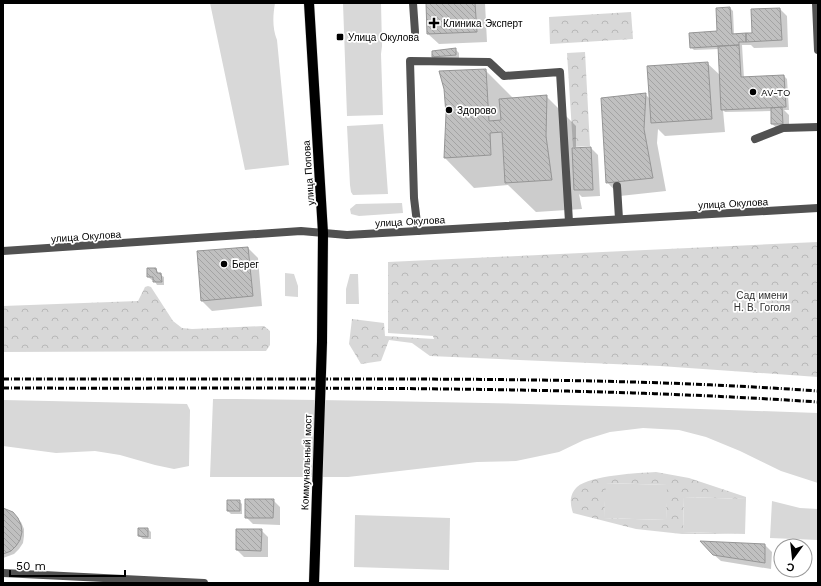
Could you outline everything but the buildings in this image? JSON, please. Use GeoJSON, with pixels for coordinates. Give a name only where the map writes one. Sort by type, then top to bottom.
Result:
{"type":"FeatureCollection","features":[{"type":"Feature","properties":{"kind":"main road","name":"улица Попова"},"geometry":{"type":"LineString","coordinates":[[309,3],[323,233],[322,342]]}},
{"type":"Feature","properties":{"kind":"main road","name":"Коммунальный мост"},"geometry":{"type":"LineString","coordinates":[[314,583],[322,342]]}},
{"type":"Feature","properties":{"kind":"street"},"geometry":{"type":"LineString","coordinates":[[413,3],[415,32]]}},
{"type":"Feature","properties":{"kind":"street"},"geometry":{"type":"LineString","coordinates":[[816,3],[818,50]]}},
{"type":"Feature","properties":{"kind":"street"},"geometry":{"type":"LineString","coordinates":[[418,231],[414,198],[410,61],[489,62],[504,76],[560,72],[569,222]]}},
{"type":"Feature","properties":{"kind":"street"},"geometry":{"type":"LineString","coordinates":[[755,139],[783,128],[818,127]]}},
{"type":"Feature","properties":{"kind":"street"},"geometry":{"type":"LineString","coordinates":[[617,186],[619,219]]}},
{"type":"Feature","properties":{"kind":"street","name":"улица Окулова"},"geometry":{"type":"LineString","coordinates":[[3,252],[301,231],[347,235],[818,208]]}},
{"type":"Feature","properties":{"kind":"street"},"geometry":{"type":"LineString","coordinates":[[3,573],[204,583]]}},
{"type":"Feature","properties":{"kind":"green space"},"geometry":{"type":"Polygon","coordinates":[[[210,3],[275,3],[273,17],[277,40],[289,165],[245,170],[210,3]]]}},
{"type":"Feature","properties":{"kind":"green space"},"geometry":{"type":"Polygon","coordinates":[[[343,3],[381,3],[383,115],[347,116],[343,3]]]}},
{"type":"Feature","properties":{"kind":"green space"},"geometry":{"type":"Polygon","coordinates":[[[631,12],[633,39],[550,44],[549,17],[631,12]]]}},
{"type":"Feature","properties":{"kind":"green space"},"geometry":{"type":"Polygon","coordinates":[[[585,52],[590,146],[573,147],[567,53],[585,52]]]}},
{"type":"Feature","properties":{"kind":"green space"},"geometry":{"type":"Polygon","coordinates":[[[383,124],[388,194],[353,195],[350,185],[347,126],[383,124]]]}},
{"type":"Feature","properties":{"kind":"green space"},"geometry":{"type":"Polygon","coordinates":[[[402,203],[403,213],[359,216],[351,214],[350,209],[356,204],[402,203]]]}},
{"type":"Feature","properties":{"kind":"green space","name":"Сад имени Н. В. Гоголя"},"geometry":{"type":"Polygon","coordinates":[[[818,242],[818,377],[660,366],[430,356],[412,343],[389,340],[381,361],[361,364],[349,344],[352,319],[384,323],[385,336],[434,339],[433,336],[388,333],[388,262],[818,242]]]}},
{"type":"Feature","properties":{"kind":"green space"},"geometry":{"type":"Polygon","coordinates":[[[285,273],[294,274],[298,286],[298,297],[285,296],[285,273]]]}},
{"type":"Feature","properties":{"kind":"green space"},"geometry":{"type":"Polygon","coordinates":[[[350,274],[358,274],[359,304],[346,304],[346,289],[350,274]]]}},
{"type":"Feature","properties":{"kind":"green space"},"geometry":{"type":"Polygon","coordinates":[[[145,287],[151,287],[173,321],[182,328],[192,329],[264,326],[270,331],[270,345],[266,351],[3,352],[3,306],[138,301],[145,287]]]}},
{"type":"Feature","properties":{"kind":"green space"},"geometry":{"type":"Polygon","coordinates":[[[213,399],[516,404],[818,413],[818,483],[781,471],[740,451],[706,437],[679,430],[643,428],[610,432],[584,440],[559,452],[516,461],[477,462],[348,477],[210,477],[213,399]]]}},
{"type":"Feature","properties":{"kind":"green space"},"geometry":{"type":"Polygon","coordinates":[[[3,400],[187,404],[190,410],[189,466],[174,469],[120,455],[95,451],[56,453],[3,446],[3,400]]]}},
{"type":"Feature","properties":{"kind":"green space"},"geometry":{"type":"Polygon","coordinates":[[[656,472],[689,478],[746,497],[746,499],[684,497],[683,532],[745,534],[682,534],[636,529],[573,513],[571,496],[577,487],[584,483],[603,477],[656,472]],[[606,483],[604,518],[666,520],[667,485],[606,483]]]}},
{"type":"Feature","properties":{"kind":"green space"},"geometry":{"type":"Polygon","coordinates":[[[605,483],[668,485],[666,520],[604,518],[605,483]]]}},
{"type":"Feature","properties":{"kind":"green space"},"geometry":{"type":"Polygon","coordinates":[[[684,497],[746,499],[745,534],[683,532],[684,497]]]}},
{"type":"Feature","properties":{"kind":"green space"},"geometry":{"type":"Polygon","coordinates":[[[772,501],[800,508],[818,509],[818,540],[813,540],[813,538],[770,538],[772,501]]]}},
{"type":"Feature","properties":{"kind":"green space"},"geometry":{"type":"Polygon","coordinates":[[[355,515],[450,518],[449,570],[354,567],[355,515]]]}},
{"type":"Feature","properties":{"kind":"railway"},"geometry":{"type":"LineString","coordinates":[[3,379],[529,380],[702,384],[818,391]]}},
{"type":"Feature","properties":{"kind":"railway"},"geometry":{"type":"LineString","coordinates":[[3,388],[513,390],[615,392],[818,402]]}},
{"type":"Feature","properties":{"kind":"place","name":"Клиника Эксперт"},"geometry":{"type":"Point","coordinates":[434,23]}},
{"type":"Feature","properties":{"kind":"place","name":"Улица Окулова"},"geometry":{"type":"Point","coordinates":[340,37]}},
{"type":"Feature","properties":{"kind":"place","name":"AV-TO"},"geometry":{"type":"Point","coordinates":[753,92]}},
{"type":"Feature","properties":{"kind":"place","name":"Здорово"},"geometry":{"type":"Point","coordinates":[449,110]}},
{"type":"Feature","properties":{"kind":"place","name":"Берег"},"geometry":{"type":"Point","coordinates":[224,264]}}]}
